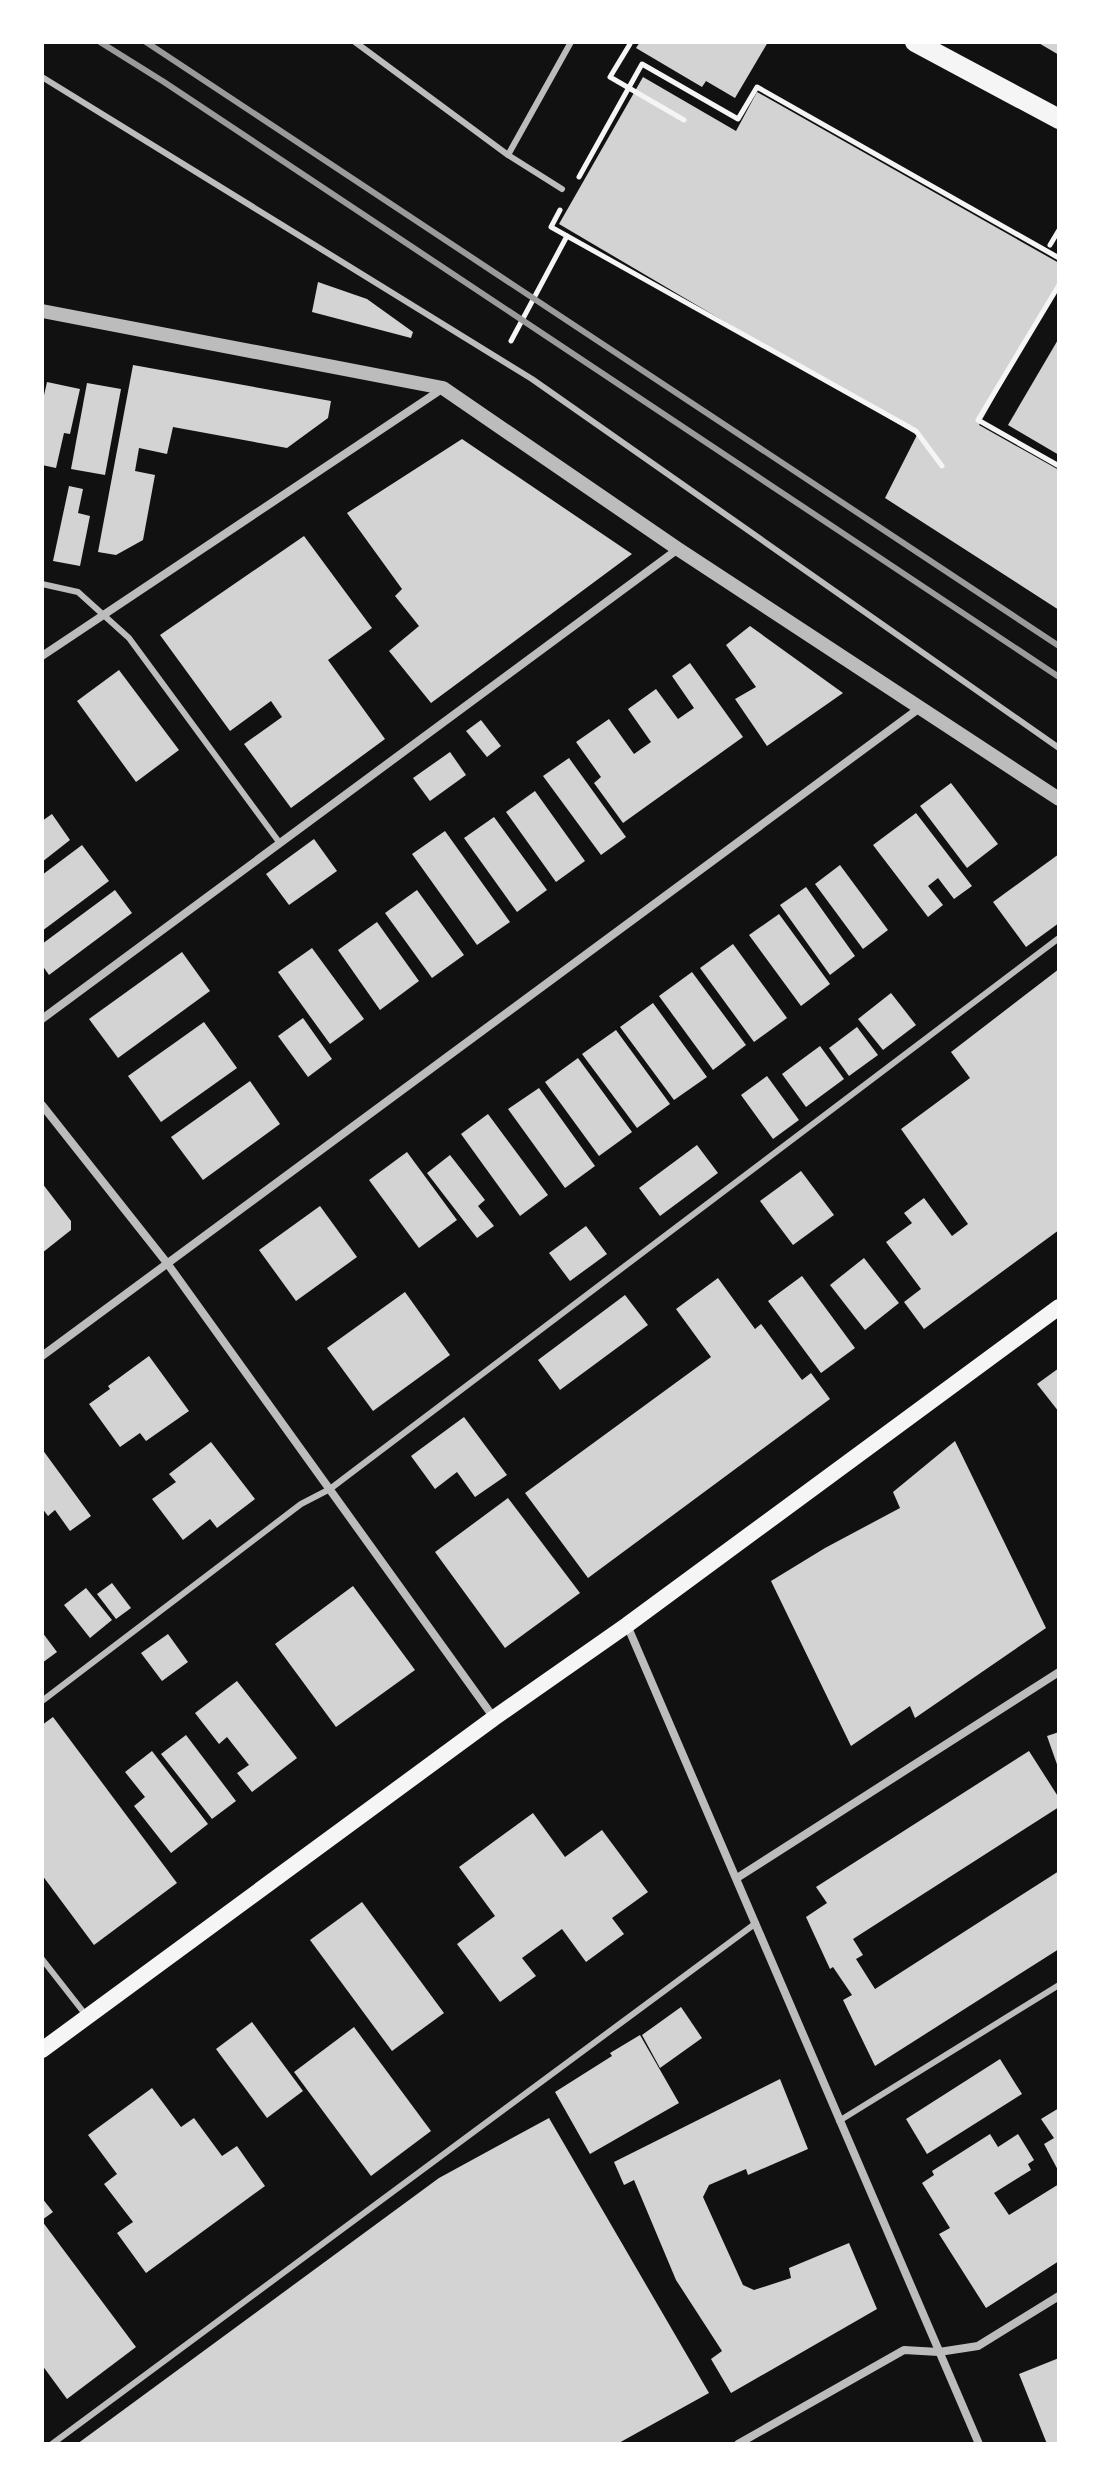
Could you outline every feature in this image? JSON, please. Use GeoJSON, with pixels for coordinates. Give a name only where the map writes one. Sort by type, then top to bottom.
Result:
{"type":"FeatureCollection","features":[{"type":"Feature","properties":{"kind":"main road"},"geometry":{"type":"LineString","coordinates":[[915,42],[1059,119]]}},
{"type":"Feature","properties":{"kind":"main road"},"geometry":{"type":"LineString","coordinates":[[42,2050],[1059,1307]]}},
{"type":"Feature","properties":{"kind":"street"},"geometry":{"type":"LineString","coordinates":[[42,311],[443,388],[678,549],[1059,799]]}},
{"type":"Feature","properties":{"kind":"street"},"geometry":{"type":"LineString","coordinates":[[42,656],[443,388]]}},
{"type":"Feature","properties":{"kind":"street"},"geometry":{"type":"LineString","coordinates":[[42,1019],[678,549]]}},
{"type":"Feature","properties":{"kind":"street"},"geometry":{"type":"LineString","coordinates":[[42,1356],[921,707]]}},
{"type":"Feature","properties":{"kind":"street"},"geometry":{"type":"LineString","coordinates":[[42,1105],[167,1263],[494,1718]]}},
{"type":"Feature","properties":{"kind":"street"},"geometry":{"type":"LineString","coordinates":[[627,1625],[979,2444]]}},
{"type":"Feature","properties":{"kind":"street"},"geometry":{"type":"LineString","coordinates":[[737,1878],[1059,1672]]}},
{"type":"Feature","properties":{"kind":"street"},"geometry":{"type":"LineString","coordinates":[[738,2444],[904,2350],[939,2352],[978,2346],[1059,2296]]}},
{"type":"Feature","properties":{"kind":"lane"},"geometry":{"type":"LineString","coordinates":[[355,42],[508,155],[562,189]]}},
{"type":"Feature","properties":{"kind":"lane"},"geometry":{"type":"LineString","coordinates":[[508,155],[571,42]]}},
{"type":"Feature","properties":{"kind":"lane"},"geometry":{"type":"LineString","coordinates":[[42,77],[532,379],[1059,748]]}},
{"type":"Feature","properties":{"kind":"lane"},"geometry":{"type":"LineString","coordinates":[[42,584],[78,592],[129,638],[279,842]]}},
{"type":"Feature","properties":{"kind":"lane"},"geometry":{"type":"LineString","coordinates":[[42,1701],[301,1504],[330,1489],[1059,938]]}},
{"type":"Feature","properties":{"kind":"lane"},"geometry":{"type":"LineString","coordinates":[[52,2444],[756,1923]]}},
{"type":"Feature","properties":{"kind":"lane"},"geometry":{"type":"LineString","coordinates":[[42,1959],[87,2017]]}},
{"type":"Feature","properties":{"kind":"lane"},"geometry":{"type":"LineString","coordinates":[[839,2121],[1059,1985]]}},
{"type":"Feature","properties":{"kind":"path"},"geometry":{"type":"LineString","coordinates":[[630,44],[610,77],[684,120]]}},
{"type":"Feature","properties":{"kind":"path"},"geometry":{"type":"LineString","coordinates":[[574,185],[642,64],[738,119],[757,87],[1059,258]]}},
{"type":"Feature","properties":{"kind":"path"},"geometry":{"type":"LineString","coordinates":[[566,199],[551,227],[916,431],[942,466]]}},
{"type":"Feature","properties":{"kind":"path"},"geometry":{"type":"LineString","coordinates":[[1050,245],[1059,230]]}},
{"type":"Feature","properties":{"kind":"path"},"geometry":{"type":"LineString","coordinates":[[504,354],[567,236]]}},
{"type":"Feature","properties":{"kind":"path"},"geometry":{"type":"LineString","coordinates":[[1059,285],[978,420],[1059,466]]}},
{"type":"Feature","properties":{"kind":"building"},"geometry":{"type":"Polygon","coordinates":[[[640,42],[768,42],[735,98],[706,81],[702,87],[636,48],[640,42]]]}},
{"type":"Feature","properties":{"kind":"building"},"geometry":{"type":"Polygon","coordinates":[[[1037,42],[1059,42],[1059,55],[1037,42]]]}},
{"type":"Feature","properties":{"kind":"building"},"geometry":{"type":"Polygon","coordinates":[[[643,77],[736,131],[757,92],[1059,263],[1059,283],[979,425],[1059,470],[1059,610],[885,498],[917,435],[559,224],[643,77]]]}},
{"type":"Feature","properties":{"kind":"building"},"geometry":{"type":"Polygon","coordinates":[[[318,282],[367,299],[413,332],[411,338],[312,312],[318,282]]]}},
{"type":"Feature","properties":{"kind":"building"},"geometry":{"type":"Polygon","coordinates":[[[1059,338],[1059,455],[1008,425],[1059,338]]]}},
{"type":"Feature","properties":{"kind":"building"},"geometry":{"type":"Polygon","coordinates":[[[133,365],[331,401],[328,418],[287,448],[173,427],[167,454],[139,448],[135,471],[155,475],[143,540],[116,555],[98,552],[133,365]]]}},
{"type":"Feature","properties":{"kind":"building"},"geometry":{"type":"Polygon","coordinates":[[[47,382],[80,389],[70,434],[64,433],[56,468],[42,465],[42,404],[47,382]]]}},
{"type":"Feature","properties":{"kind":"building"},"geometry":{"type":"Polygon","coordinates":[[[87,383],[121,389],[105,475],[71,469],[87,383]]]}},
{"type":"Feature","properties":{"kind":"building"},"geometry":{"type":"Polygon","coordinates":[[[462,439],[632,554],[431,703],[389,651],[419,626],[395,596],[402,589],[347,513],[462,439]]]}},
{"type":"Feature","properties":{"kind":"building"},"geometry":{"type":"Polygon","coordinates":[[[69,486],[83,489],[78,513],[90,516],[80,566],[53,561],[69,486]]]}},
{"type":"Feature","properties":{"kind":"building"},"geometry":{"type":"Polygon","coordinates":[[[304,536],[372,628],[328,660],[385,739],[291,808],[244,744],[282,717],[271,701],[230,731],[160,635],[304,536]]]}},
{"type":"Feature","properties":{"kind":"building"},"geometry":{"type":"Polygon","coordinates":[[[750,626],[843,693],[767,746],[735,699],[756,687],[726,645],[750,626]]]}},
{"type":"Feature","properties":{"kind":"building"},"geometry":{"type":"Polygon","coordinates":[[[690,663],[743,737],[623,823],[594,783],[601,777],[576,742],[609,719],[634,754],[651,742],[628,709],[656,689],[678,719],[694,708],[672,676],[690,663]]]}},
{"type":"Feature","properties":{"kind":"building"},"geometry":{"type":"Polygon","coordinates":[[[119,670],[179,750],[136,782],[77,701],[119,670]]]}},
{"type":"Feature","properties":{"kind":"building"},"geometry":{"type":"Polygon","coordinates":[[[481,720],[501,746],[487,757],[466,731],[481,720]]]}},
{"type":"Feature","properties":{"kind":"building"},"geometry":{"type":"Polygon","coordinates":[[[450,752],[466,775],[430,801],[413,778],[450,752]]]}},
{"type":"Feature","properties":{"kind":"building"},"geometry":{"type":"Polygon","coordinates":[[[569,758],[626,837],[601,855],[543,776],[569,758]]]}},
{"type":"Feature","properties":{"kind":"building"},"geometry":{"type":"Polygon","coordinates":[[[951,783],[998,844],[967,868],[920,806],[951,783]]]}},
{"type":"Feature","properties":{"kind":"building"},"geometry":{"type":"Polygon","coordinates":[[[535,791],[585,861],[556,882],[506,812],[535,791]]]}},
{"type":"Feature","properties":{"kind":"building"},"geometry":{"type":"Polygon","coordinates":[[[916,813],[972,886],[954,899],[938,878],[928,886],[943,905],[928,917],[873,845],[916,813]]]}},
{"type":"Feature","properties":{"kind":"building"},"geometry":{"type":"Polygon","coordinates":[[[52,814],[70,840],[42,862],[42,821],[52,814]]]}},
{"type":"Feature","properties":{"kind":"building"},"geometry":{"type":"Polygon","coordinates":[[[494,817],[547,890],[517,912],[464,838],[494,817]]]}},
{"type":"Feature","properties":{"kind":"building"},"geometry":{"type":"Polygon","coordinates":[[[445,831],[510,922],[477,945],[412,854],[445,831]]]}},
{"type":"Feature","properties":{"kind":"building"},"geometry":{"type":"Polygon","coordinates":[[[314,839],[337,871],[289,905],[266,874],[314,839]]]}},
{"type":"Feature","properties":{"kind":"building"},"geometry":{"type":"Polygon","coordinates":[[[82,845],[109,881],[42,931],[42,875],[82,845]]]}},
{"type":"Feature","properties":{"kind":"building"},"geometry":{"type":"Polygon","coordinates":[[[1059,854],[1059,923],[1026,947],[993,902],[1059,854]]]}},
{"type":"Feature","properties":{"kind":"building"},"geometry":{"type":"Polygon","coordinates":[[[840,865],[888,930],[863,949],[815,884],[840,865]]]}},
{"type":"Feature","properties":{"kind":"building"},"geometry":{"type":"Polygon","coordinates":[[[806,887],[855,956],[830,975],[780,905],[806,887]]]}},
{"type":"Feature","properties":{"kind":"building"},"geometry":{"type":"Polygon","coordinates":[[[115,890],[132,913],[49,975],[42,965],[42,944],[115,890]]]}},
{"type":"Feature","properties":{"kind":"building"},"geometry":{"type":"Polygon","coordinates":[[[417,890],[464,955],[432,978],[385,913],[417,890]]]}},
{"type":"Feature","properties":{"kind":"building"},"geometry":{"type":"Polygon","coordinates":[[[779,914],[830,984],[801,1006],[749,935],[779,914]]]}},
{"type":"Feature","properties":{"kind":"building"},"geometry":{"type":"Polygon","coordinates":[[[377,922],[419,981],[380,1010],[338,950],[377,922]]]}},
{"type":"Feature","properties":{"kind":"building"},"geometry":{"type":"Polygon","coordinates":[[[733,944],[787,1018],[754,1042],[700,968],[733,944]]]}},
{"type":"Feature","properties":{"kind":"building"},"geometry":{"type":"Polygon","coordinates":[[[312,948],[364,1019],[330,1044],[278,972],[312,948]]]}},
{"type":"Feature","properties":{"kind":"building"},"geometry":{"type":"Polygon","coordinates":[[[182,952],[210,991],[118,1058],[89,1019],[182,952]]]}},
{"type":"Feature","properties":{"kind":"building"},"geometry":{"type":"Polygon","coordinates":[[[1059,969],[1059,1230],[924,1329],[904,1302],[921,1289],[886,1242],[912,1223],[904,1213],[924,1198],[952,1236],[968,1224],[901,1129],[970,1078],[951,1052],[1059,969]]]}},
{"type":"Feature","properties":{"kind":"building"},"geometry":{"type":"Polygon","coordinates":[[[692,972],[746,1045],[713,1070],[659,996],[692,972]]]}},
{"type":"Feature","properties":{"kind":"building"},"geometry":{"type":"Polygon","coordinates":[[[891,993],[916,1025],[883,1050],[858,1019],[891,993]]]}},
{"type":"Feature","properties":{"kind":"building"},"geometry":{"type":"Polygon","coordinates":[[[653,1003],[707,1077],[674,1100],[620,1027],[653,1003]]]}},
{"type":"Feature","properties":{"kind":"building"},"geometry":{"type":"Polygon","coordinates":[[[303,1018],[332,1059],[308,1077],[278,1036],[303,1018]]]}},
{"type":"Feature","properties":{"kind":"building"},"geometry":{"type":"Polygon","coordinates":[[[204,1022],[237,1068],[161,1122],[128,1076],[204,1022]]]}},
{"type":"Feature","properties":{"kind":"building"},"geometry":{"type":"Polygon","coordinates":[[[857,1027],[878,1055],[849,1076],[829,1048],[857,1027]]]}},
{"type":"Feature","properties":{"kind":"building"},"geometry":{"type":"Polygon","coordinates":[[[616,1030],[670,1104],[637,1128],[582,1054],[616,1030]]]}},
{"type":"Feature","properties":{"kind":"building"},"geometry":{"type":"Polygon","coordinates":[[[820,1046],[844,1079],[806,1107],[782,1074],[820,1046]]]}},
{"type":"Feature","properties":{"kind":"building"},"geometry":{"type":"Polygon","coordinates":[[[578,1058],[632,1132],[599,1156],[545,1082],[578,1058]]]}},
{"type":"Feature","properties":{"kind":"building"},"geometry":{"type":"Polygon","coordinates":[[[767,1076],[799,1120],[773,1139],[741,1095],[767,1076]]]}},
{"type":"Feature","properties":{"kind":"building"},"geometry":{"type":"Polygon","coordinates":[[[250,1081],[280,1124],[203,1180],[171,1137],[250,1081]]]}},
{"type":"Feature","properties":{"kind":"building"},"geometry":{"type":"Polygon","coordinates":[[[539,1088],[595,1166],[565,1188],[508,1109],[539,1088]]]}},
{"type":"Feature","properties":{"kind":"building"},"geometry":{"type":"Polygon","coordinates":[[[488,1114],[548,1195],[520,1216],[461,1134],[488,1114]]]}},
{"type":"Feature","properties":{"kind":"building"},"geometry":{"type":"Polygon","coordinates":[[[697,1145],[718,1173],[660,1216],[639,1188],[697,1145]]]}},
{"type":"Feature","properties":{"kind":"building"},"geometry":{"type":"Polygon","coordinates":[[[407,1152],[457,1220],[419,1248],[369,1180],[407,1152]]]}},
{"type":"Feature","properties":{"kind":"building"},"geometry":{"type":"Polygon","coordinates":[[[450,1155],[485,1200],[478,1206],[494,1226],[477,1238],[427,1173],[450,1155]]]}},
{"type":"Feature","properties":{"kind":"building"},"geometry":{"type":"Polygon","coordinates":[[[801,1171],[834,1215],[793,1245],[760,1201],[801,1171]]]}},
{"type":"Feature","properties":{"kind":"building"},"geometry":{"type":"Polygon","coordinates":[[[42,1183],[71,1221],[71,1230],[42,1253],[42,1183]]]}},
{"type":"Feature","properties":{"kind":"building"},"geometry":{"type":"Polygon","coordinates":[[[320,1206],[357,1257],[296,1301],[259,1250],[320,1206]]]}},
{"type":"Feature","properties":{"kind":"building"},"geometry":{"type":"Polygon","coordinates":[[[586,1226],[607,1254],[570,1281],[549,1253],[586,1226]]]}},
{"type":"Feature","properties":{"kind":"building"},"geometry":{"type":"Polygon","coordinates":[[[864,1258],[899,1303],[865,1330],[830,1285],[864,1258]]]}},
{"type":"Feature","properties":{"kind":"building"},"geometry":{"type":"Polygon","coordinates":[[[802,1276],[855,1348],[821,1373],[768,1301],[802,1276]]]}},
{"type":"Feature","properties":{"kind":"building"},"geometry":{"type":"Polygon","coordinates":[[[718,1278],[755,1329],[761,1324],[802,1380],[811,1373],[830,1399],[588,1578],[525,1493],[711,1357],[676,1309],[718,1278]]]}},
{"type":"Feature","properties":{"kind":"building"},"geometry":{"type":"Polygon","coordinates":[[[405,1292],[450,1355],[373,1411],[327,1348],[405,1292]]]}},
{"type":"Feature","properties":{"kind":"building"},"geometry":{"type":"Polygon","coordinates":[[[625,1295],[648,1325],[560,1390],[538,1360],[625,1295]]]}},
{"type":"Feature","properties":{"kind":"building"},"geometry":{"type":"Polygon","coordinates":[[[149,1356],[189,1411],[146,1441],[140,1433],[120,1447],[89,1404],[149,1356]]]}},
{"type":"Feature","properties":{"kind":"building"},"geometry":{"type":"Polygon","coordinates":[[[1059,1368],[1059,1412],[1037,1384],[1059,1368]]]}},
{"type":"Feature","properties":{"kind":"building"},"geometry":{"type":"Polygon","coordinates":[[[464,1417],[507,1475],[475,1497],[457,1472],[435,1489],[411,1456],[464,1417]]]}},
{"type":"Feature","properties":{"kind":"building"},"geometry":{"type":"Polygon","coordinates":[[[955,1441],[1046,1628],[915,1718],[910,1706],[851,1746],[771,1581],[900,1508],[893,1492],[955,1441]]]}},
{"type":"Feature","properties":{"kind":"building"},"geometry":{"type":"Polygon","coordinates":[[[211,1442],[255,1499],[217,1528],[210,1519],[183,1540],[152,1499],[176,1482],[169,1474],[211,1442]]]}},
{"type":"Feature","properties":{"kind":"building"},"geometry":{"type":"Polygon","coordinates":[[[42,1449],[91,1516],[70,1531],[55,1510],[48,1516],[42,1508],[42,1449]]]}},
{"type":"Feature","properties":{"kind":"building"},"geometry":{"type":"Polygon","coordinates":[[[508,1498],[580,1593],[505,1648],[435,1552],[508,1498]]]}},
{"type":"Feature","properties":{"kind":"building"},"geometry":{"type":"Polygon","coordinates":[[[112,1583],[131,1608],[116,1619],[97,1594],[112,1583]]]}},
{"type":"Feature","properties":{"kind":"building"},"geometry":{"type":"Polygon","coordinates":[[[353,1586],[415,1670],[336,1727],[275,1644],[353,1586]]]}},
{"type":"Feature","properties":{"kind":"building"},"geometry":{"type":"Polygon","coordinates":[[[86,1588],[112,1620],[90,1638],[64,1605],[86,1588]]]}},
{"type":"Feature","properties":{"kind":"building"},"geometry":{"type":"Polygon","coordinates":[[[42,1632],[57,1652],[42,1663],[42,1632]]]}},
{"type":"Feature","properties":{"kind":"building"},"geometry":{"type":"Polygon","coordinates":[[[168,1634],[188,1662],[162,1681],[141,1653],[168,1634]]]}},
{"type":"Feature","properties":{"kind":"building"},"geometry":{"type":"Polygon","coordinates":[[[237,1681],[297,1758],[252,1792],[237,1773],[249,1765],[227,1737],[219,1744],[195,1713],[237,1681]]]}},
{"type":"Feature","properties":{"kind":"building"},"geometry":{"type":"Polygon","coordinates":[[[53,1717],[177,1883],[94,1945],[42,1875],[42,1725],[53,1717]]]}},
{"type":"Feature","properties":{"kind":"building"},"geometry":{"type":"Polygon","coordinates":[[[1059,1732],[1059,1770],[1047,1736],[1059,1732]]]}},
{"type":"Feature","properties":{"kind":"building"},"geometry":{"type":"Polygon","coordinates":[[[186,1735],[236,1801],[212,1819],[161,1754],[186,1735]]]}},
{"type":"Feature","properties":{"kind":"building"},"geometry":{"type":"Polygon","coordinates":[[[152,1751],[208,1824],[171,1853],[134,1806],[145,1797],[125,1772],[152,1751]]]}},
{"type":"Feature","properties":{"kind":"building"},"geometry":{"type":"Polygon","coordinates":[[[1029,1751],[1059,1798],[1059,1807],[853,1939],[863,1955],[856,1959],[875,1989],[1059,1871],[1059,1949],[875,2066],[843,2000],[852,1995],[833,1967],[830,1969],[806,1917],[827,1903],[816,1887],[1029,1751]]]}},
{"type":"Feature","properties":{"kind":"building"},"geometry":{"type":"Polygon","coordinates":[[[533,1813],[565,1857],[602,1830],[648,1892],[612,1918],[624,1934],[586,1962],[562,1929],[522,1958],[536,1976],[500,2002],[457,1944],[495,1916],[459,1867],[533,1813]]]}},
{"type":"Feature","properties":{"kind":"building"},"geometry":{"type":"Polygon","coordinates":[[[362,1902],[444,2013],[392,2051],[310,1940],[362,1902]]]}},
{"type":"Feature","properties":{"kind":"building"},"geometry":{"type":"Polygon","coordinates":[[[681,2007],[702,2038],[660,2068],[642,2035],[681,2007]]]}},
{"type":"Feature","properties":{"kind":"building"},"geometry":{"type":"Polygon","coordinates":[[[252,2022],[303,2091],[267,2118],[216,2049],[252,2022]]]}},
{"type":"Feature","properties":{"kind":"building"},"geometry":{"type":"Polygon","coordinates":[[[354,2027],[431,2131],[371,2176],[294,2072],[354,2027]]]}},
{"type":"Feature","properties":{"kind":"building"},"geometry":{"type":"Polygon","coordinates":[[[640,2035],[679,2103],[590,2154],[555,2092],[640,2035]]]}},
{"type":"Feature","properties":{"kind":"building"},"geometry":{"type":"Polygon","coordinates":[[[1000,2059],[1022,2094],[927,2154],[906,2119],[1000,2059]]]}},
{"type":"Feature","properties":{"kind":"building"},"geometry":{"type":"Polygon","coordinates":[[[780,2079],[808,2149],[748,2175],[746,2169],[709,2185],[703,2197],[743,2285],[754,2290],[791,2278],[789,2268],[849,2243],[877,2309],[731,2393],[711,2359],[722,2351],[676,2280],[634,2180],[624,2185],[614,2162],[780,2079]]]}},
{"type":"Feature","properties":{"kind":"building"},"geometry":{"type":"Polygon","coordinates":[[[152,2088],[181,2127],[194,2118],[222,2156],[237,2146],[265,2186],[146,2273],[117,2233],[133,2222],[104,2184],[117,2174],[88,2135],[152,2088]]]}},
{"type":"Feature","properties":{"kind":"building"},"geometry":{"type":"Polygon","coordinates":[[[1059,2108],[1059,2172],[1044,2144],[1054,2138],[1041,2119],[1059,2108]]]}},
{"type":"Feature","properties":{"kind":"building"},"geometry":{"type":"Polygon","coordinates":[[[549,2118],[709,2393],[617,2444],[77,2444],[439,2178],[549,2118]]]}},
{"type":"Feature","properties":{"kind":"building"},"geometry":{"type":"Polygon","coordinates":[[[990,2134],[998,2147],[1018,2134],[1034,2160],[1028,2164],[1031,2170],[994,2193],[1009,2215],[1059,2184],[1059,2261],[986,2308],[939,2234],[950,2228],[922,2183],[934,2175],[932,2171],[990,2134]]]}},
{"type":"Feature","properties":{"kind":"building"},"geometry":{"type":"Polygon","coordinates":[[[42,2198],[53,2212],[42,2220],[42,2198]]]}},
{"type":"Feature","properties":{"kind":"building"},"geometry":{"type":"Polygon","coordinates":[[[42,2221],[136,2347],[67,2399],[42,2365],[42,2221]]]}},
{"type":"Feature","properties":{"kind":"building"},"geometry":{"type":"Polygon","coordinates":[[[1059,2358],[1059,2444],[1047,2444],[1019,2374],[1059,2358]]]}},
{"type":"Feature","properties":{"kind":"railway"},"geometry":{"type":"LineString","coordinates":[[100,42],[1059,677]]}},
{"type":"Feature","properties":{"kind":"railway"},"geometry":{"type":"LineString","coordinates":[[146,42],[1059,646]]}}]}
